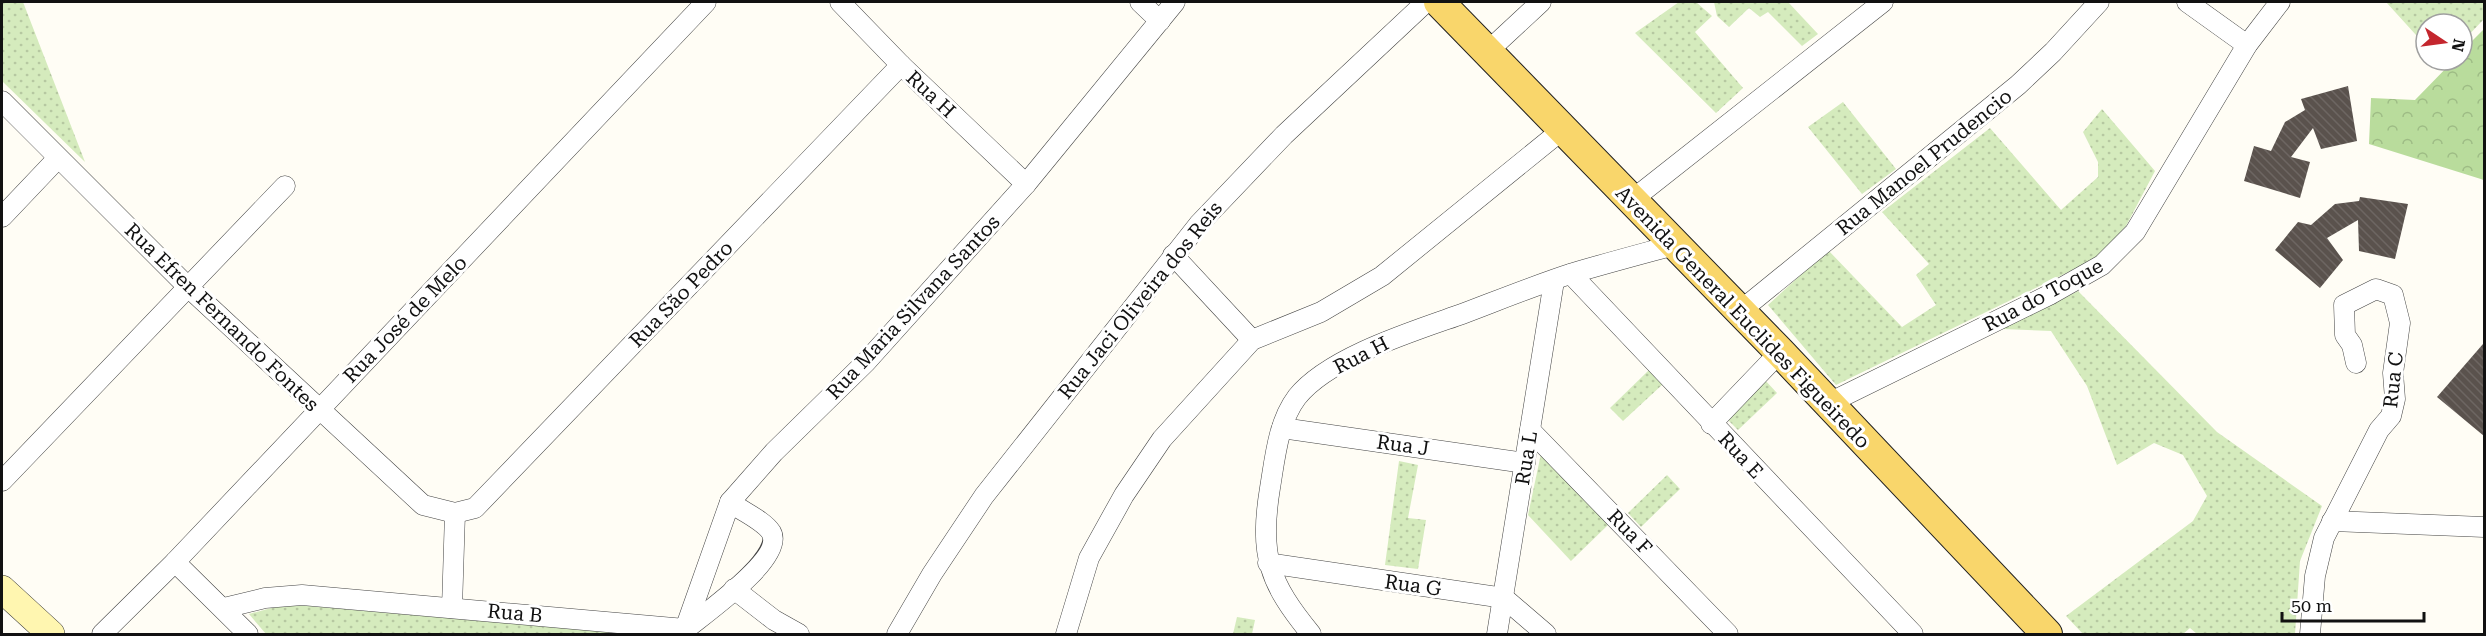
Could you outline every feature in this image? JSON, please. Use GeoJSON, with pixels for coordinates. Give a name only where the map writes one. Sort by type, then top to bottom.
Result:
{"type":"FeatureCollection","features":[{"type":"Feature","properties":{"kind":"main road","name":"Avenida General Euclides Figueiredo"},"geometry":{"type":"LineString","coordinates":[[1438,2],[1780,352],[2047,634]]}},
{"type":"Feature","properties":{"kind":"street","name":"Rua José de Melo"},"geometry":{"type":"LineString","coordinates":[[102,634],[175,562],[706,2]]}},
{"type":"Feature","properties":{"kind":"street","name":"Rua H"},"geometry":{"type":"LineString","coordinates":[[840,2],[900,65],[1026,184]]}},
{"type":"Feature","properties":{"kind":"street"},"geometry":{"type":"LineString","coordinates":[[1140,2],[1160,21]]}},
{"type":"Feature","properties":{"kind":"street","name":"Rua Maria Silvana Santos"},"geometry":{"type":"LineString","coordinates":[[683,632],[730,502],[774,452],[866,362],[1026,184],[1176,2]]}},
{"type":"Feature","properties":{"kind":"street","name":"Rua Jaci Oliveira dos Reis"},"geometry":{"type":"LineString","coordinates":[[897,634],[932,574],[984,496],[1173,255],[1199,224],[1284,135],[1426,2]]}},
{"type":"Feature","properties":{"kind":"street"},"geometry":{"type":"LineString","coordinates":[[1486,52],[1541,2]]}},
{"type":"Feature","properties":{"kind":"street"},"geometry":{"type":"LineString","coordinates":[[1632,200],[1883,2]]}},
{"type":"Feature","properties":{"kind":"street","name":"Rua Manoel Prudencio"},"geometry":{"type":"LineString","coordinates":[[1739,312],[2018,85],[2099,2]]}},
{"type":"Feature","properties":{"kind":"street"},"geometry":{"type":"LineString","coordinates":[[2187,2],[2247,45]]}},
{"type":"Feature","properties":{"kind":"street","name":"Rua do Toque"},"geometry":{"type":"LineString","coordinates":[[1827,404],[2049,295],[2102,265],[2135,232],[2247,45],[2280,2]]}},
{"type":"Feature","properties":{"kind":"street","name":"Rua São Pedro"},"geometry":{"type":"LineString","coordinates":[[455,513],[475,508],[900,65]]}},
{"type":"Feature","properties":{"kind":"street","name":"Rua Efren Fernando Fontes"},"geometry":{"type":"LineString","coordinates":[[2,101],[187,286],[423,505],[455,513]]}},
{"type":"Feature","properties":{"kind":"street"},"geometry":{"type":"LineString","coordinates":[[1066,634],[1089,558],[1124,495],[1176,422],[1252,340],[1321,312],[1382,276],[1562,130]]}},
{"type":"Feature","properties":{"kind":"street"},"geometry":{"type":"LineString","coordinates":[[2,217],[58,158]]}},
{"type":"Feature","properties":{"kind":"street"},"geometry":{"type":"LineString","coordinates":[[2,481],[285,186]]}},
{"type":"Feature","properties":{"kind":"street","name":"Rua H"},"geometry":{"type":"LineString","coordinates":[[1311,634],[1278,590],[1268,563],[1265,533],[1268,499],[1282,428],[1287,413],[1304,389],[1316,379],[1378,344],[1563,277],[1674,245]]}},
{"type":"Feature","properties":{"kind":"street"},"geometry":{"type":"LineString","coordinates":[[1173,255],[1252,340]]}},
{"type":"Feature","properties":{"kind":"street","name":"Rua E"},"geometry":{"type":"LineString","coordinates":[[1563,277],[1711,424],[1913,634]]}},
{"type":"Feature","properties":{"kind":"street","name":"Rua L"},"geometry":{"type":"LineString","coordinates":[[1497,634],[1530,430],[1563,277]]}},
{"type":"Feature","properties":{"kind":"street","name":"Rua C"},"geometry":{"type":"LineString","coordinates":[[2310,634],[2318,557],[2332,521],[2379,430],[2391,416],[2400,323],[2393,295],[2376,289],[2344,305],[2345,334],[2352,345],[2356,363]]}},
{"type":"Feature","properties":{"kind":"street"},"geometry":{"type":"LineString","coordinates":[[1711,424],[1780,352]]}},
{"type":"Feature","properties":{"kind":"street","name":"Rua J"},"geometry":{"type":"LineString","coordinates":[[1282,428],[1525,463]]}},
{"type":"Feature","properties":{"kind":"street","name":"Rua F"},"geometry":{"type":"LineString","coordinates":[[1530,430],[1728,634]]}},
{"type":"Feature","properties":{"kind":"street"},"geometry":{"type":"LineString","coordinates":[[683,632],[735,589],[768,557],[773,539],[766,528],[730,502]]}},
{"type":"Feature","properties":{"kind":"street"},"geometry":{"type":"LineString","coordinates":[[452,608],[455,513]]}},
{"type":"Feature","properties":{"kind":"street"},"geometry":{"type":"LineString","coordinates":[[2332,521],[2484,527]]}},
{"type":"Feature","properties":{"kind":"street"},"geometry":{"type":"LineString","coordinates":[[175,562],[248,634]]}},
{"type":"Feature","properties":{"kind":"street","name":"Rua G"},"geometry":{"type":"LineString","coordinates":[[1268,563],[1504,598]]}},
{"type":"Feature","properties":{"kind":"street"},"geometry":{"type":"LineString","coordinates":[[2,589],[51,634]]}},
{"type":"Feature","properties":{"kind":"street"},"geometry":{"type":"LineString","coordinates":[[735,589],[774,620],[799,634]]}},
{"type":"Feature","properties":{"kind":"street","name":"Rua B"},"geometry":{"type":"LineString","coordinates":[[224,608],[283,595],[452,608],[683,632]]}},
{"type":"Feature","properties":{"kind":"street"},"geometry":{"type":"LineString","coordinates":[[1504,598],[1546,634]]}},
{"type":"Feature","properties":{"kind":"green space"},"geometry":{"type":"Polygon","coordinates":[[[2,2],[23,2],[85,162],[2,81],[2,2]]]}},
{"type":"Feature","properties":{"kind":"green space"},"geometry":{"type":"Polygon","coordinates":[[[1679,2],[1696,2],[1712,16],[1695,32],[1743,88],[1716,113],[1635,33],[1679,2]]]}},
{"type":"Feature","properties":{"kind":"green space"},"geometry":{"type":"Polygon","coordinates":[[[1714,2],[1788,2],[1818,34],[1802,46],[1768,12],[1760,17],[1749,8],[1729,27],[1717,16],[1714,2]]]}},
{"type":"Feature","properties":{"kind":"green space"},"geometry":{"type":"Polygon","coordinates":[[[2386,2],[2484,2],[2484,19],[2474,29],[2474,12],[2414,12],[2414,33],[2386,2]]]}},
{"type":"Feature","properties":{"kind":"green space"},"geometry":{"type":"Polygon","coordinates":[[[2484,29],[2484,180],[2369,144],[2371,98],[2415,100],[2442,72],[2474,72],[2474,39],[2484,29]]]}},
{"type":"Feature","properties":{"kind":"green space"},"geometry":{"type":"Polygon","coordinates":[[[1843,102],[1896,169],[1862,194],[1808,127],[1843,102]]]}},
{"type":"Feature","properties":{"kind":"green space"},"geometry":{"type":"Polygon","coordinates":[[[2102,109],[2155,171],[2126,226],[2097,258],[1836,385],[1768,305],[1828,250],[1902,327],[1936,305],[1916,275],[1929,264],[1882,212],[1990,128],[2061,210],[2098,177],[2098,162],[2083,132],[2102,109]]]}},
{"type":"Feature","properties":{"kind":"green space"},"geometry":{"type":"Polygon","coordinates":[[[2078,291],[2217,432],[2322,506],[2300,561],[2295,634],[2197,634],[2190,628],[2183,634],[2083,634],[2066,616],[2193,521],[2207,496],[2183,455],[2154,443],[2117,465],[2087,386],[2051,331],[2002,329],[2078,291]]]}},
{"type":"Feature","properties":{"kind":"green space"},"geometry":{"type":"Polygon","coordinates":[[[1649,370],[1663,384],[1623,421],[1610,408],[1649,370]]]}},
{"type":"Feature","properties":{"kind":"green space"},"geometry":{"type":"Polygon","coordinates":[[[1764,379],[1777,393],[1738,430],[1725,417],[1764,379]]]}},
{"type":"Feature","properties":{"kind":"green space"},"geometry":{"type":"Polygon","coordinates":[[[1542,449],[1610,523],[1571,561],[1528,515],[1542,449]]]}},
{"type":"Feature","properties":{"kind":"green space"},"geometry":{"type":"Polygon","coordinates":[[[1399,461],[1418,465],[1408,518],[1426,520],[1418,569],[1385,565],[1399,461]]]}},
{"type":"Feature","properties":{"kind":"green space"},"geometry":{"type":"Polygon","coordinates":[[[1667,475],[1680,489],[1641,527],[1628,513],[1667,475]]]}},
{"type":"Feature","properties":{"kind":"green space"},"geometry":{"type":"Polygon","coordinates":[[[286,604],[636,634],[266,634],[249,614],[286,604]]]}},
{"type":"Feature","properties":{"kind":"green space"},"geometry":{"type":"Polygon","coordinates":[[[1237,617],[1255,620],[1252,634],[1233,634],[1237,617]]]}},
{"type":"Feature","properties":{"kind":"building"},"geometry":{"type":"Polygon","coordinates":[[[2348,86],[2357,141],[2321,149],[2313,128],[2291,157],[2310,162],[2300,198],[2244,181],[2254,146],[2271,151],[2285,122],[2305,110],[2301,99],[2348,86]]]}},
{"type":"Feature","properties":{"kind":"building"},"geometry":{"type":"Polygon","coordinates":[[[2360,197],[2408,204],[2395,259],[2359,251],[2358,220],[2327,238],[2343,260],[2320,288],[2275,250],[2298,222],[2311,225],[2335,204],[2359,201],[2360,197]]]}},
{"type":"Feature","properties":{"kind":"building"},"geometry":{"type":"Polygon","coordinates":[[[2483,344],[2484,346],[2484,436],[2437,397],[2483,344]]]}}]}
